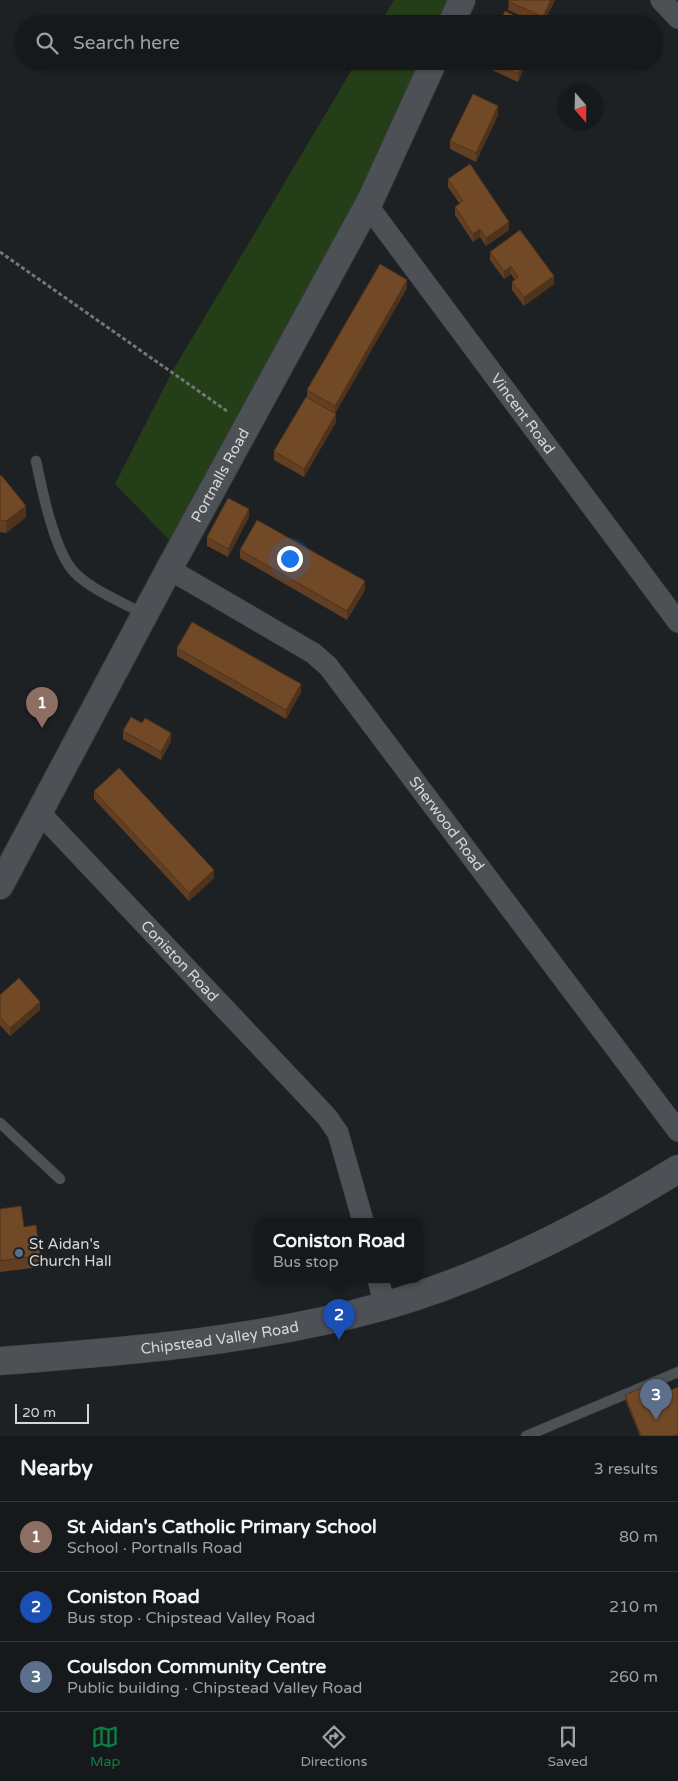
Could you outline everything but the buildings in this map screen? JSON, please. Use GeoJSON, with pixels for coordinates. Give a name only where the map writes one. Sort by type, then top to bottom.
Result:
{"type":"FeatureCollection","features":[{"type":"Feature","properties":{"kind":"main road","name":"Chipstead Valley Road"},"geometry":{"type":"LineString","coordinates":[[0,1361],[147,1350],[209,1342],[326,1321],[385,1306],[426,1292],[508,1258],[601,1214],[678,1169]]}},
{"type":"Feature","properties":{"kind":"street"},"geometry":{"type":"LineString","coordinates":[[455,15],[462,0]]}},
{"type":"Feature","properties":{"kind":"street"},"geometry":{"type":"LineString","coordinates":[[661,0],[678,18]]}},
{"type":"Feature","properties":{"kind":"street","name":"Portnalls Road"},"geometry":{"type":"LineString","coordinates":[[0,886],[168,569],[368,206],[430,70]]}},
{"type":"Feature","properties":{"kind":"street","name":"Vincent Road"},"geometry":{"type":"LineString","coordinates":[[368,206],[678,622]]}},
{"type":"Feature","properties":{"kind":"street","name":"Sherwood Road"},"geometry":{"type":"LineString","coordinates":[[168,569],[313,653],[328,666],[678,1131]]}},
{"type":"Feature","properties":{"kind":"street","name":"Coniston Road"},"geometry":{"type":"LineString","coordinates":[[39,812],[327,1117],[338,1133],[361,1218]]}},
{"type":"Feature","properties":{"kind":"street"},"geometry":{"type":"LineString","coordinates":[[379,1283],[385,1306]]}},
{"type":"Feature","properties":{"kind":"lane"},"geometry":{"type":"LineString","coordinates":[[36,461],[41,486],[57,537],[70,567],[86,582],[144,614]]}},
{"type":"Feature","properties":{"kind":"lane"},"geometry":{"type":"LineString","coordinates":[[0,1123],[60,1179]]}},
{"type":"Feature","properties":{"kind":"lane"},"geometry":{"type":"LineString","coordinates":[[526,1436],[678,1372]]}},
{"type":"Feature","properties":{"kind":"path"},"geometry":{"type":"LineString","coordinates":[[0,252],[248,425]]}},
{"type":"Feature","properties":{"kind":"green space"},"geometry":{"type":"Polygon","coordinates":[[[394,0],[462,0],[455,15],[385,15],[394,0]]]}},
{"type":"Feature","properties":{"kind":"green space"},"geometry":{"type":"Polygon","coordinates":[[[352,70],[429,70],[179,550],[115,484],[172,372],[352,70]]]}},
{"type":"Feature","properties":{"kind":"place","name":"St Aidan's Catholic Primary School"},"geometry":{"type":"Point","coordinates":[42,728]}},
{"type":"Feature","properties":{"kind":"place","name":"St Aidan's Church Hall"},"geometry":{"type":"Point","coordinates":[19,1253]}},
{"type":"Feature","properties":{"kind":"place","name":"Coniston Road"},"geometry":{"type":"Point","coordinates":[339,1340]}},
{"type":"Feature","properties":{"kind":"place","name":"Coulsdon Community Centre"},"geometry":{"type":"Point","coordinates":[656,1420]}}]}
